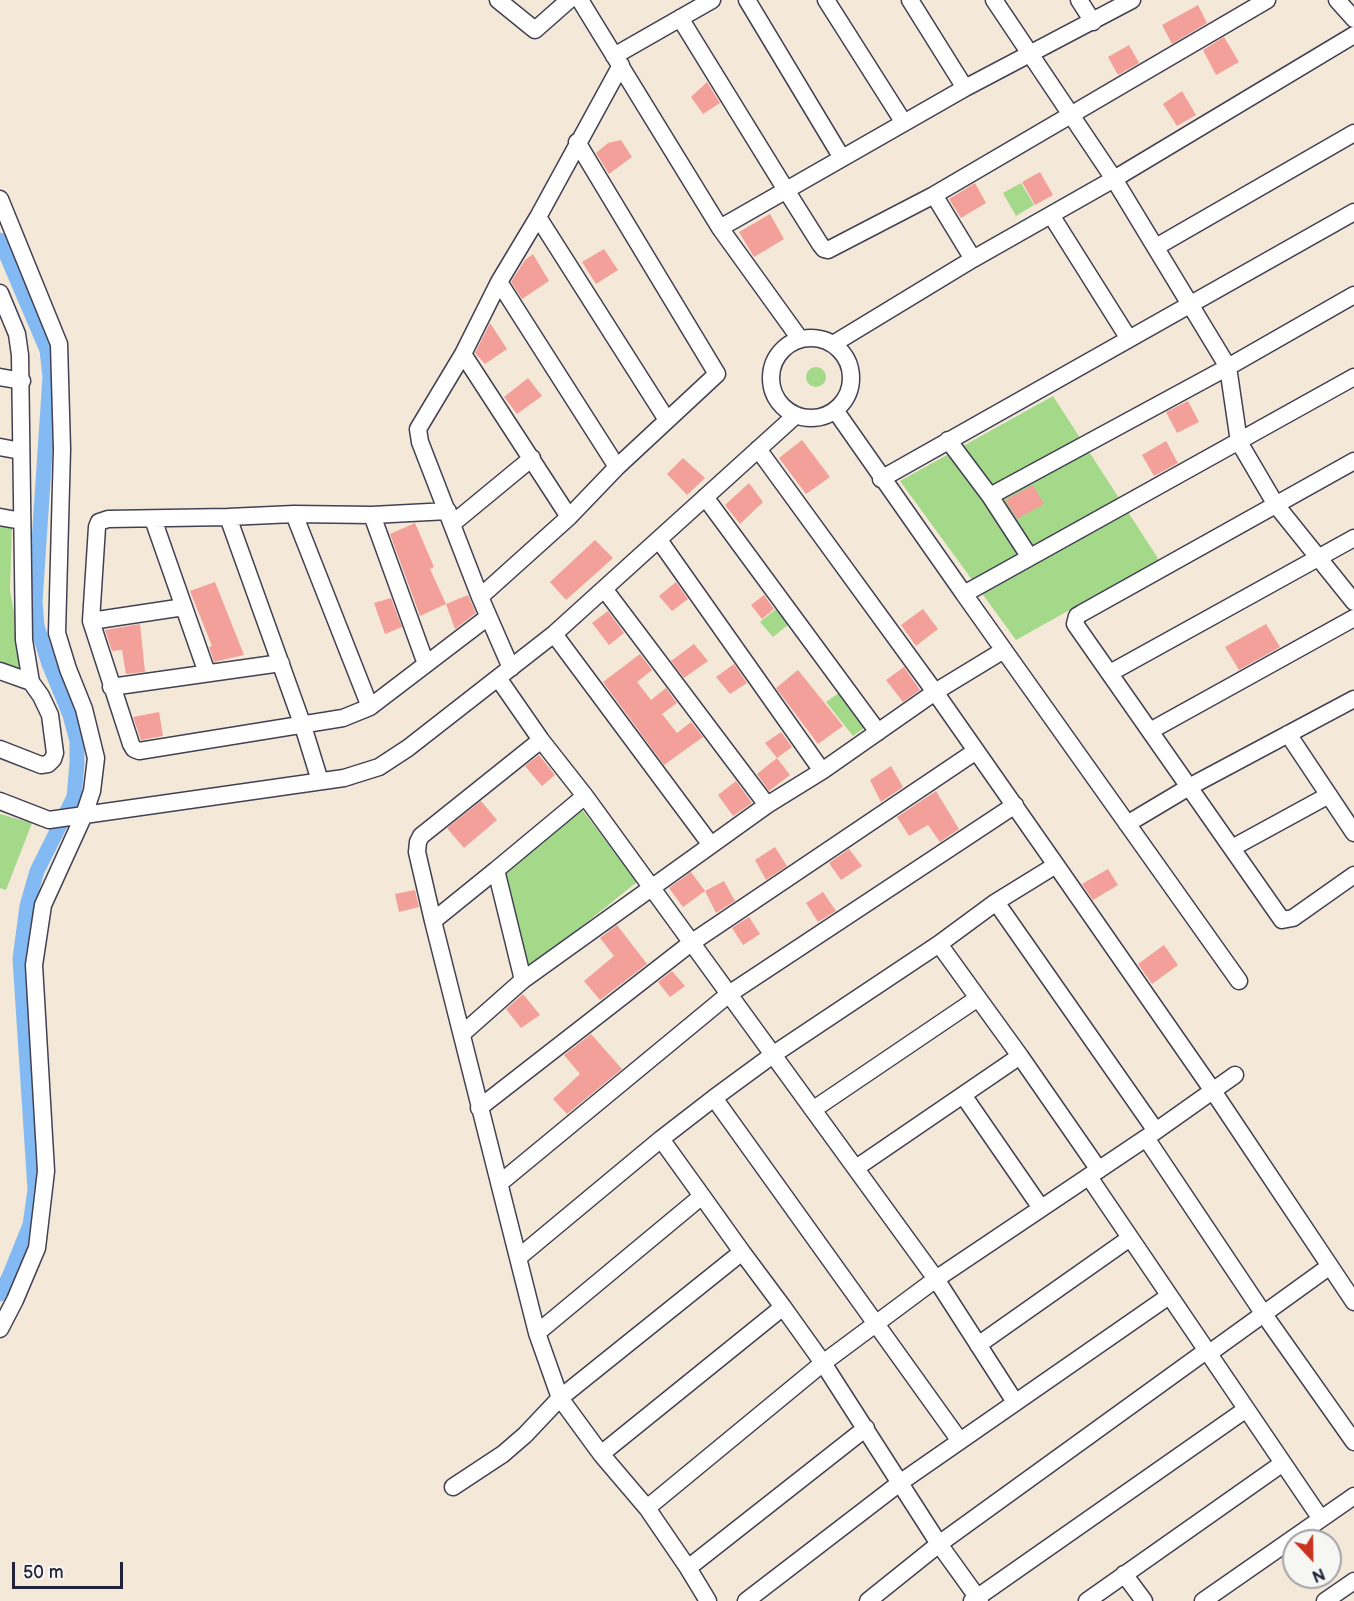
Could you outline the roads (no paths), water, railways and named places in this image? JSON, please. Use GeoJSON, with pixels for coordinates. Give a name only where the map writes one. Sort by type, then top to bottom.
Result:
{"type":"FeatureCollection","features":[{"type":"Feature","properties":{"kind":"street"},"geometry":{"type":"LineString","coordinates":[[498,0],[535,30],[569,0]]}},
{"type":"Feature","properties":{"kind":"street"},"geometry":{"type":"LineString","coordinates":[[580,0],[720,228],[800,339]]}},
{"type":"Feature","properties":{"kind":"street"},"geometry":{"type":"LineString","coordinates":[[712,0],[680,18],[617,61],[538,217],[499,282],[463,354],[418,429],[420,442],[488,617],[505,673],[541,740],[585,795],[936,1279],[1015,1402]]}},
{"type":"Feature","properties":{"kind":"street"},"geometry":{"type":"LineString","coordinates":[[747,0],[842,158]]}},
{"type":"Feature","properties":{"kind":"street"},"geometry":{"type":"LineString","coordinates":[[826,0],[904,123]]}},
{"type":"Feature","properties":{"kind":"street"},"geometry":{"type":"LineString","coordinates":[[910,0],[965,88]]}},
{"type":"Feature","properties":{"kind":"street"},"geometry":{"type":"LineString","coordinates":[[994,0],[1114,179],[1228,366],[1239,442],[1276,505],[1354,602]]}},
{"type":"Feature","properties":{"kind":"street"},"geometry":{"type":"LineString","coordinates":[[1079,0],[1093,22]]}},
{"type":"Feature","properties":{"kind":"street"},"geometry":{"type":"LineString","coordinates":[[720,228],[965,88],[1132,0]]}},
{"type":"Feature","properties":{"kind":"street"},"geometry":{"type":"LineString","coordinates":[[680,18],[820,244],[828,250],[934,195],[1267,0]]}},
{"type":"Feature","properties":{"kind":"street"},"geometry":{"type":"LineString","coordinates":[[1337,0],[1354,19]]}},
{"type":"Feature","properties":{"kind":"street"},"geometry":{"type":"LineString","coordinates":[[833,344],[1354,35]]}},
{"type":"Feature","properties":{"kind":"street"},"geometry":{"type":"LineString","coordinates":[[1156,247],[1354,133]]}},
{"type":"Feature","properties":{"kind":"street"},"geometry":{"type":"LineString","coordinates":[[480,597],[569,517],[616,467],[717,374],[577,142]]}},
{"type":"Feature","properties":{"kind":"street"},"geometry":{"type":"LineString","coordinates":[[934,195],[973,259]]}},
{"type":"Feature","properties":{"kind":"street"},"geometry":{"type":"LineString","coordinates":[[0,199],[59,344],[62,449],[57,633],[68,669],[84,708],[96,758],[92,791],[43,905],[34,965],[46,1171],[37,1248],[0,1329]]}},
{"type":"Feature","properties":{"kind":"street"},"geometry":{"type":"LineString","coordinates":[[881,478],[1354,212]]}},
{"type":"Feature","properties":{"kind":"street"},"geometry":{"type":"LineString","coordinates":[[1051,215],[1129,339]]}},
{"type":"Feature","properties":{"kind":"street"},"geometry":{"type":"LineString","coordinates":[[538,217],[667,420]]}},
{"type":"Feature","properties":{"kind":"street"},"geometry":{"type":"LineString","coordinates":[[499,282],[616,467]]}},
{"type":"Feature","properties":{"kind":"street"},"geometry":{"type":"LineString","coordinates":[[0,293],[4,310],[17,334],[22,381],[21,521],[24,640],[31,682],[50,715],[55,753],[48,764],[41,765],[0,749]]}},
{"type":"Feature","properties":{"kind":"street"},"geometry":{"type":"LineString","coordinates":[[990,496],[1354,295]]}},
{"type":"Feature","properties":{"kind":"street"},"geometry":{"type":"LineString","coordinates":[[820,338],[833,344],[849,363],[851,387],[845,400],[835,410],[817,418],[796,415],[784,408],[775,397],[771,385],[771,371],[775,360],[784,348],[800,339],[820,338]]}},
{"type":"Feature","properties":{"kind":"street"},"geometry":{"type":"LineString","coordinates":[[463,354],[569,517]]}},
{"type":"Feature","properties":{"kind":"street"},"geometry":{"type":"LineString","coordinates":[[0,377],[22,381]]}},
{"type":"Feature","properties":{"kind":"street"},"geometry":{"type":"LineString","coordinates":[[964,594],[1354,377]]}},
{"type":"Feature","properties":{"kind":"street"},"geometry":{"type":"LineString","coordinates":[[835,410],[1239,981]]}},
{"type":"Feature","properties":{"kind":"street"},"geometry":{"type":"LineString","coordinates":[[0,801],[49,820],[344,778],[378,767],[408,748],[554,634],[796,415]]}},
{"type":"Feature","properties":{"kind":"street"},"geometry":{"type":"LineString","coordinates":[[948,440],[990,496],[1029,556]]}},
{"type":"Feature","properties":{"kind":"street"},"geometry":{"type":"LineString","coordinates":[[0,447],[21,451]]}},
{"type":"Feature","properties":{"kind":"street"},"geometry":{"type":"LineString","coordinates":[[758,449],[936,692],[1015,805],[1213,1091],[1354,1302]]}},
{"type":"Feature","properties":{"kind":"street"},"geometry":{"type":"LineString","coordinates":[[488,617],[370,707],[343,718],[140,751],[134,749],[131,744],[91,621],[98,525],[108,519],[228,518],[294,514],[450,518],[532,458]]}},
{"type":"Feature","properties":{"kind":"street"},"geometry":{"type":"LineString","coordinates":[[1354,461],[1077,616],[1075,624],[1278,915],[1285,921],[1293,918],[1354,875]]}},
{"type":"Feature","properties":{"kind":"street"},"geometry":{"type":"LineString","coordinates":[[705,497],[878,732]]}},
{"type":"Feature","properties":{"kind":"street"},"geometry":{"type":"LineString","coordinates":[[294,514],[370,707]]}},
{"type":"Feature","properties":{"kind":"street"},"geometry":{"type":"LineString","coordinates":[[372,515],[426,664]]}},
{"type":"Feature","properties":{"kind":"street"},"geometry":{"type":"LineString","coordinates":[[0,517],[21,521]]}},
{"type":"Feature","properties":{"kind":"street"},"geometry":{"type":"LineString","coordinates":[[228,518],[281,663],[320,781]]}},
{"type":"Feature","properties":{"kind":"street"},"geometry":{"type":"LineString","coordinates":[[153,519],[207,674]]}},
{"type":"Feature","properties":{"kind":"street"},"geometry":{"type":"LineString","coordinates":[[1110,673],[1354,538]]}},
{"type":"Feature","properties":{"kind":"street"},"geometry":{"type":"LineString","coordinates":[[659,540],[822,771]]}},
{"type":"Feature","properties":{"kind":"street"},"geometry":{"type":"LineString","coordinates":[[605,590],[767,805]]}},
{"type":"Feature","properties":{"kind":"street"},"geometry":{"type":"LineString","coordinates":[[91,621],[184,607]]}},
{"type":"Feature","properties":{"kind":"street"},"geometry":{"type":"LineString","coordinates":[[1150,731],[1354,618]]}},
{"type":"Feature","properties":{"kind":"street"},"geometry":{"type":"LineString","coordinates":[[554,634],[711,845]]}},
{"type":"Feature","properties":{"kind":"street"},"geometry":{"type":"LineString","coordinates":[[462,1034],[523,980],[767,805],[822,771],[936,692],[1004,650]]}},
{"type":"Feature","properties":{"kind":"street"},"geometry":{"type":"LineString","coordinates":[[111,687],[281,663]]}},
{"type":"Feature","properties":{"kind":"street"},"geometry":{"type":"LineString","coordinates":[[0,671],[31,682]]}},
{"type":"Feature","properties":{"kind":"street"},"geometry":{"type":"LineString","coordinates":[[1127,824],[1288,734],[1351,706]]}},
{"type":"Feature","properties":{"kind":"street"},"geometry":{"type":"LineString","coordinates":[[1288,734],[1354,833]]}},
{"type":"Feature","properties":{"kind":"street"},"geometry":{"type":"LineString","coordinates":[[541,740],[421,836],[417,852],[537,1334],[560,1398],[647,1508],[708,1601]]}},
{"type":"Feature","properties":{"kind":"street"},"geometry":{"type":"LineString","coordinates":[[479,1108],[691,943],[976,751]]}},
{"type":"Feature","properties":{"kind":"street"},"geometry":{"type":"LineString","coordinates":[[433,921],[585,795]]}},
{"type":"Feature","properties":{"kind":"street"},"geometry":{"type":"LineString","coordinates":[[1232,848],[1329,795]]}},
{"type":"Feature","properties":{"kind":"street"},"geometry":{"type":"LineString","coordinates":[[500,1183],[729,994],[1015,805]]}},
{"type":"Feature","properties":{"kind":"street"},"geometry":{"type":"LineString","coordinates":[[519,1257],[661,1139],[774,1054],[939,944],[996,902],[1056,865]]}},
{"type":"Feature","properties":{"kind":"street"},"geometry":{"type":"LineString","coordinates":[[496,870],[523,980]]}},
{"type":"Feature","properties":{"kind":"street"},"geometry":{"type":"LineString","coordinates":[[996,902],[1151,1135],[1263,1313],[1354,1442]]}},
{"type":"Feature","properties":{"kind":"street"},"geometry":{"type":"LineString","coordinates":[[939,944],[1020,1056],[1094,1174],[1130,1238],[1321,1519]]}},
{"type":"Feature","properties":{"kind":"street"},"geometry":{"type":"LineString","coordinates":[[814,1109],[978,998]]}},
{"type":"Feature","properties":{"kind":"street"},"geometry":{"type":"LineString","coordinates":[[856,1168],[1020,1056]]}},
{"type":"Feature","properties":{"kind":"street"},"geometry":{"type":"LineString","coordinates":[[647,1508],[823,1363],[936,1279],[1094,1174],[1235,1075]]}},
{"type":"Feature","properties":{"kind":"street"},"geometry":{"type":"LineString","coordinates":[[963,1095],[1041,1208]]}},
{"type":"Feature","properties":{"kind":"street"},"geometry":{"type":"LineString","coordinates":[[714,1098],[960,1441]]}},
{"type":"Feature","properties":{"kind":"street"},"geometry":{"type":"LineString","coordinates":[[661,1139],[823,1363],[977,1600],[1245,1410]]}},
{"type":"Feature","properties":{"kind":"street"},"geometry":{"type":"LineString","coordinates":[[537,1334],[702,1196]]}},
{"type":"Feature","properties":{"kind":"street"},"geometry":{"type":"LineString","coordinates":[[978,1345],[1130,1238]]}},
{"type":"Feature","properties":{"kind":"street"},"geometry":{"type":"LineString","coordinates":[[453,1487],[503,1454],[525,1435],[560,1398],[742,1252]]}},
{"type":"Feature","properties":{"kind":"street"},"geometry":{"type":"LineString","coordinates":[[868,1601],[939,1544],[1330,1266]]}},
{"type":"Feature","properties":{"kind":"street"},"geometry":{"type":"LineString","coordinates":[[746,1601],[901,1482],[1169,1296]]}},
{"type":"Feature","properties":{"kind":"street"},"geometry":{"type":"LineString","coordinates":[[602,1454],[783,1307]]}},
{"type":"Feature","properties":{"kind":"street"},"geometry":{"type":"LineString","coordinates":[[688,1568],[867,1428]]}},
{"type":"Feature","properties":{"kind":"street"},"geometry":{"type":"LineString","coordinates":[[1088,1601],[1283,1463]]}},
{"type":"Feature","properties":{"kind":"street"},"geometry":{"type":"LineString","coordinates":[[1203,1601],[1354,1496]]}},
{"type":"Feature","properties":{"kind":"street"},"geometry":{"type":"LineString","coordinates":[[1124,1574],[1144,1601]]}},
{"type":"Feature","properties":{"kind":"street"},"geometry":{"type":"LineString","coordinates":[[1330,1599],[1354,1581]]}},
{"type":"Feature","properties":{"kind":"waterway"},"geometry":{"type":"LineString","coordinates":[[0,240],[47,350],[50,377],[35,602],[37,626],[49,664],[70,715],[77,741],[74,797],[37,871],[27,906],[20,959],[35,1190],[30,1225],[0,1294]]}}]}
